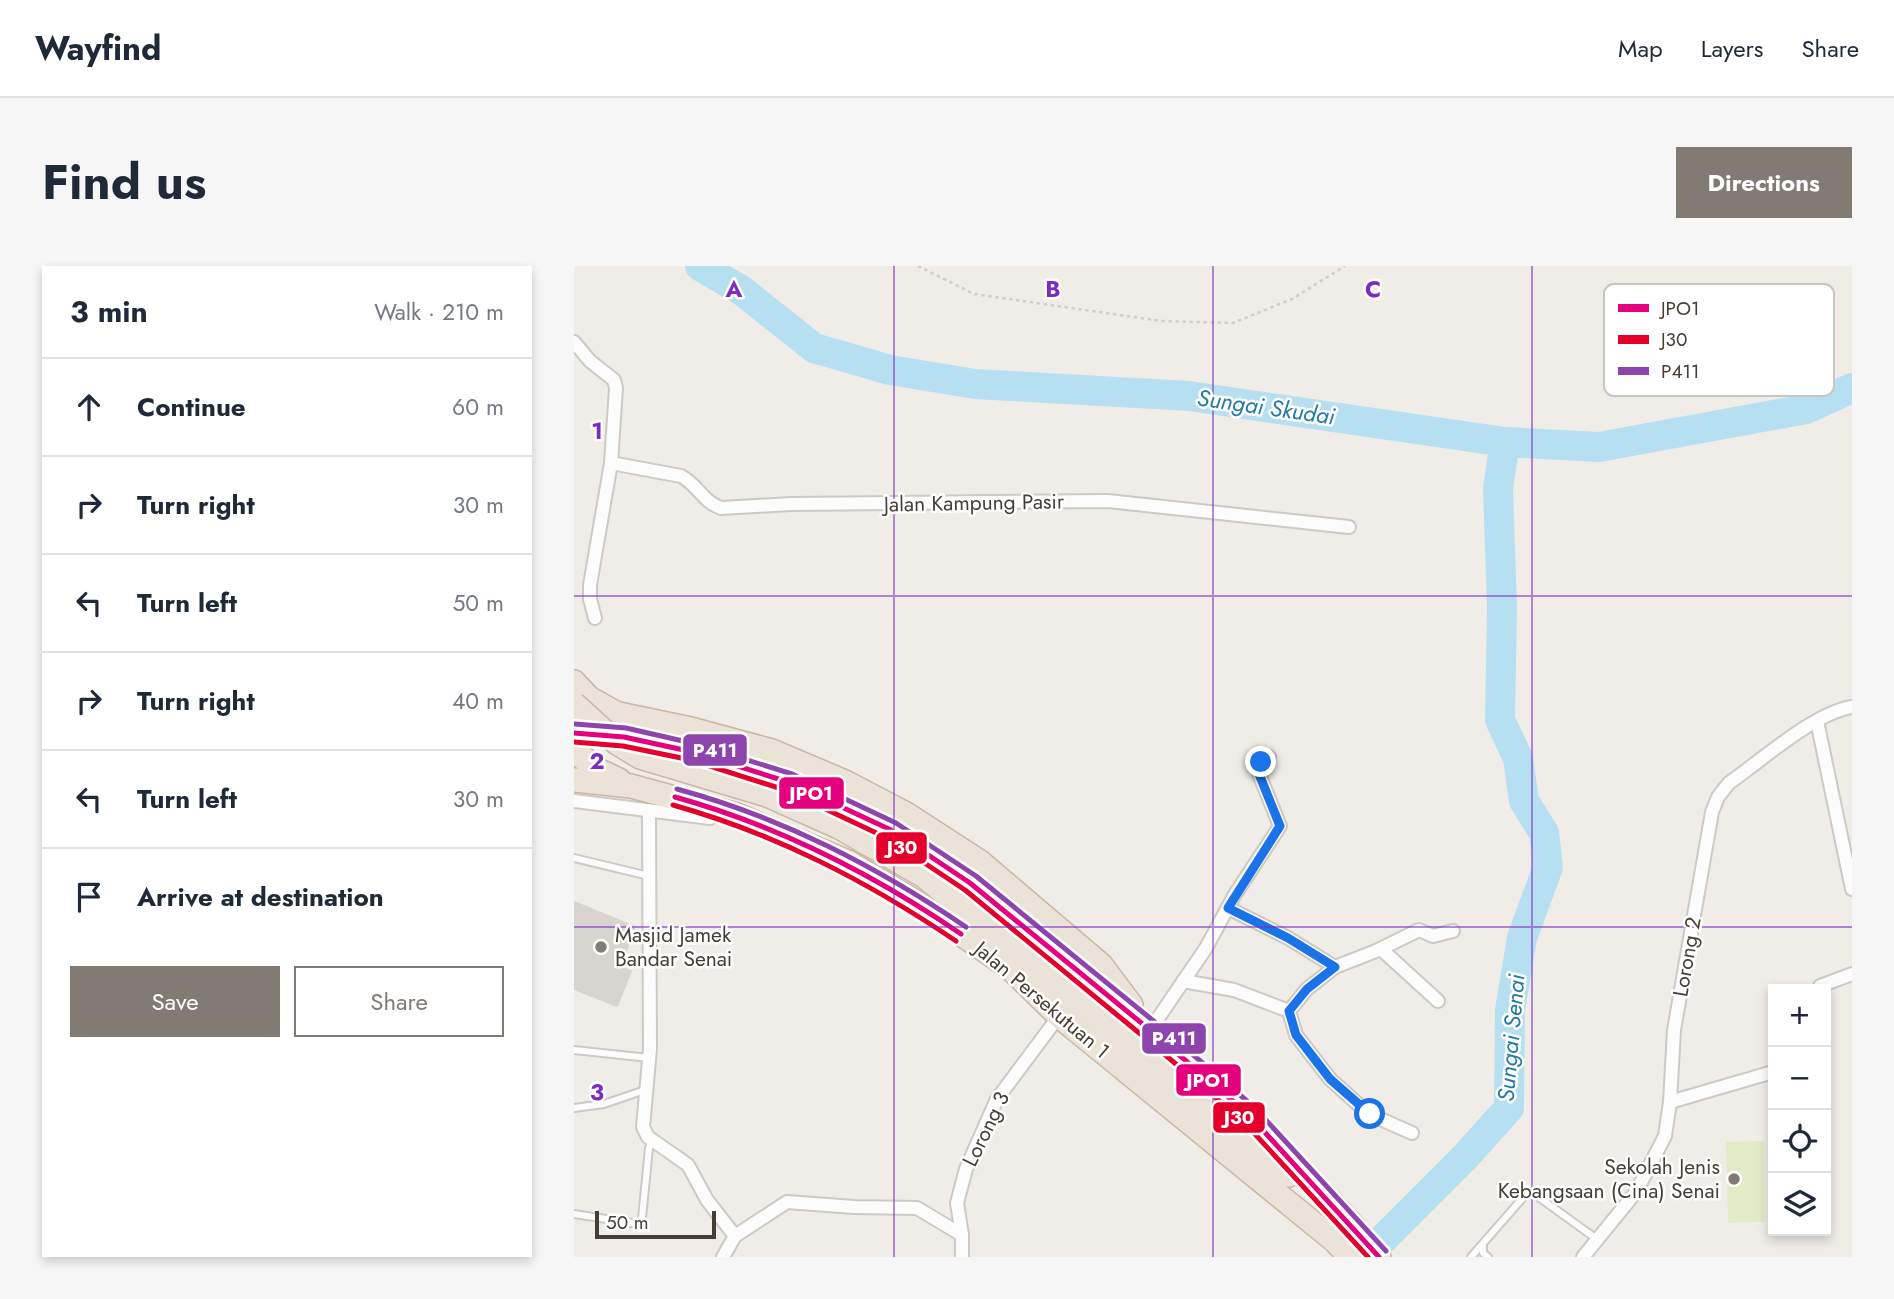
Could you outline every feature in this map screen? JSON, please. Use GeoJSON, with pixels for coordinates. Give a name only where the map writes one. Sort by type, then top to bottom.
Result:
{"type":"FeatureCollection","features":[{"type":"Feature","properties":{"kind":"highway"},"geometry":{"type":"LineString","coordinates":[[576,692],[619,714]]}},
{"type":"Feature","properties":{"kind":"highway"},"geometry":{"type":"LineString","coordinates":[[576,692],[617,743],[639,757],[767,795],[839,827],[924,876],[1296,1181],[1343,1249]]}},
{"type":"Feature","properties":{"kind":"highway"},"geometry":{"type":"LineString","coordinates":[[574,719],[581,714],[619,714],[691,729],[772,751],[845,782],[906,814],[980,862],[1101,965],[1150,1030]]}},
{"type":"Feature","properties":{"kind":"highway","name":"Jalan Persekutuan 1"},"geometry":{"type":"LineString","coordinates":[[624,737],[693,752],[788,782],[891,830],[970,883],[1248,1114],[1352,1224],[1379,1257]]}},
{"type":"Feature","properties":{"kind":"highway"},"geometry":{"type":"LineString","coordinates":[[574,750],[596,769],[631,786]]}},
{"type":"Feature","properties":{"kind":"highway","name":"Jalan Persekutuan 1"},"geometry":{"type":"LineString","coordinates":[[574,780],[631,786],[737,815],[848,862],[912,900],[1009,967],[1059,1016],[1343,1249]]}},
{"type":"Feature","properties":{"kind":"street"},"geometry":{"type":"LineString","coordinates":[[574,342],[614,380],[611,463],[590,586],[595,618]]}},
{"type":"Feature","properties":{"kind":"street","name":"Jalan Kampung Pasir"},"geometry":{"type":"LineString","coordinates":[[611,463],[681,476],[690,480],[710,504],[721,508],[791,504],[1108,501],[1349,527]]}},
{"type":"Feature","properties":{"kind":"street","name":"Lorong 2"},"geometry":{"type":"LineString","coordinates":[[1583,1257],[1636,1192],[1665,1136],[1670,1102],[1674,1030],[1712,812],[1718,797],[1730,783],[1817,721],[1839,709],[1852,707]]}},
{"type":"Feature","properties":{"kind":"street"},"geometry":{"type":"LineString","coordinates":[[1817,721],[1852,889]]}},
{"type":"Feature","properties":{"kind":"street"},"geometry":{"type":"LineString","coordinates":[[1150,1030],[1206,948],[1280,826],[1259,774],[1261,762],[1269,757]]}},
{"type":"Feature","properties":{"kind":"street"},"geometry":{"type":"LineString","coordinates":[[574,801],[694,815],[780,831]]}},
{"type":"Feature","properties":{"kind":"street"},"geometry":{"type":"LineString","coordinates":[[649,810],[649,1058],[643,1126],[652,1141],[688,1165],[707,1200],[735,1236]]}},
{"type":"Feature","properties":{"kind":"street"},"geometry":{"type":"LineString","coordinates":[[1228,908],[1288,938],[1335,967]]}},
{"type":"Feature","properties":{"kind":"street"},"geometry":{"type":"LineString","coordinates":[[1289,1011],[1307,989],[1335,967],[1419,930],[1433,936],[1453,931]]}},
{"type":"Feature","properties":{"kind":"street"},"geometry":{"type":"LineString","coordinates":[[1381,949],[1438,1001]]}},
{"type":"Feature","properties":{"kind":"street"},"geometry":{"type":"LineString","coordinates":[[1825,984],[1852,974]]}},
{"type":"Feature","properties":{"kind":"street"},"geometry":{"type":"LineString","coordinates":[[1183,981],[1234,990],[1289,1011]]}},
{"type":"Feature","properties":{"kind":"street"},"geometry":{"type":"LineString","coordinates":[[1289,1011],[1296,1035],[1330,1079],[1370,1114],[1412,1133]]}},
{"type":"Feature","properties":{"kind":"street","name":"Lorong 3"},"geometry":{"type":"LineString","coordinates":[[962,1257],[957,1203],[966,1169],[997,1099],[1059,1016]]}},
{"type":"Feature","properties":{"kind":"street"},"geometry":{"type":"LineString","coordinates":[[1670,1102],[1768,1073]]}},
{"type":"Feature","properties":{"kind":"street"},"geometry":{"type":"LineString","coordinates":[[723,1257],[735,1236],[787,1202],[917,1208],[962,1235]]}},
{"type":"Feature","properties":{"kind":"lane"},"geometry":{"type":"LineString","coordinates":[[574,858],[649,876]]}},
{"type":"Feature","properties":{"kind":"lane"},"geometry":{"type":"LineString","coordinates":[[574,1050],[649,1058]]}},
{"type":"Feature","properties":{"kind":"lane"},"geometry":{"type":"LineString","coordinates":[[574,1108],[604,1104],[645,1090]]}},
{"type":"Feature","properties":{"kind":"lane"},"geometry":{"type":"LineString","coordinates":[[574,1214],[638,1224],[642,1218],[652,1141]]}},
{"type":"Feature","properties":{"kind":"lane"},"geometry":{"type":"LineString","coordinates":[[1471,1257],[1528,1192],[1534,1193],[1598,1240]]}},
{"type":"Feature","properties":{"kind":"lane"},"geometry":{"type":"LineString","coordinates":[[1483,1246],[1483,1253],[1488,1257]]}},
{"type":"Feature","properties":{"kind":"path"},"geometry":{"type":"LineString","coordinates":[[918,266],[974,294],[1161,321],[1233,323],[1293,299],[1345,266]]}},
{"type":"Feature","properties":{"kind":"green space"},"geometry":{"type":"Polygon","coordinates":[[[1764,1141],[1765,1222],[1728,1223],[1726,1142],[1764,1141]]]}},
{"type":"Feature","properties":{"kind":"building","name":"Masjid Jamek Bandar Senai"},"geometry":{"type":"Polygon","coordinates":[[[574,902],[635,927],[620,967],[631,971],[617,1006],[574,989],[574,902]]]}},
{"type":"Feature","properties":{"kind":"waterway","name":"Sungai Skudai"},"geometry":{"type":"LineString","coordinates":[[700,266],[741,290],[814,348],[890,370],[975,384],[1189,396],[1505,442],[1599,447],[1806,409],[1852,388]]}},
{"type":"Feature","properties":{"kind":"waterway","name":"Sungai Senai"},"geometry":{"type":"LineString","coordinates":[[1365,1257],[1465,1157],[1509,1108],[1510,1010],[1522,938],[1548,867],[1544,833],[1524,801],[1518,758],[1500,720],[1502,607],[1498,488],[1505,442]]}},
{"type":"Feature","properties":{"kind":"tunnel"},"geometry":{"type":"LineString","coordinates":[[574,733],[620,736]]}},
{"type":"Feature","properties":{"kind":"transit line","name":"P411"},"geometry":{"type":"LineString","coordinates":[[575,724],[626,728],[696,744],[792,774],[896,823],[976,876],[1254,1107],[1386,1251]]}},
{"type":"Feature","properties":{"kind":"transit line","name":"JPO1"},"geometry":{"type":"LineString","coordinates":[[574,733],[624,737],[693,752],[788,782],[891,830],[970,883],[1248,1114],[1379,1257]]}},
{"type":"Feature","properties":{"kind":"transit line","name":"J30"},"geometry":{"type":"LineString","coordinates":[[574,742],[623,746],[691,760],[785,790],[887,838],[965,890],[1242,1120],[1368,1257]]}},
{"type":"Feature","properties":{"kind":"transit line","name":"P411"},"geometry":{"type":"LineString","coordinates":[[677,789],[754,814],[828,846],[898,884],[966,927]]}},
{"type":"Feature","properties":{"kind":"transit line","name":"JPO1"},"geometry":{"type":"LineString","coordinates":[[675,797],[751,822],[824,854],[859,871],[961,934]]}},
{"type":"Feature","properties":{"kind":"transit line","name":"J30"},"geometry":{"type":"LineString","coordinates":[[673,805],[748,830],[820,861],[855,879],[956,941]]}},
{"type":"Feature","properties":{"kind":"place","name":"Masjid Jamek Bandar Senai"},"geometry":{"type":"Point","coordinates":[601,947]}},
{"type":"Feature","properties":{"kind":"place","name":"Sekolah Jenis Kebangsaan (Cina) Senai"},"geometry":{"type":"Point","coordinates":[1734,1179]}},
{"type":"Feature","properties":{"kind":"route"},"geometry":{"type":"LineString","coordinates":[[1261,762],[1259,774],[1280,826],[1228,908],[1288,938],[1335,967],[1307,989],[1289,1011],[1296,1035],[1330,1079],[1370,1114]]}}]}
